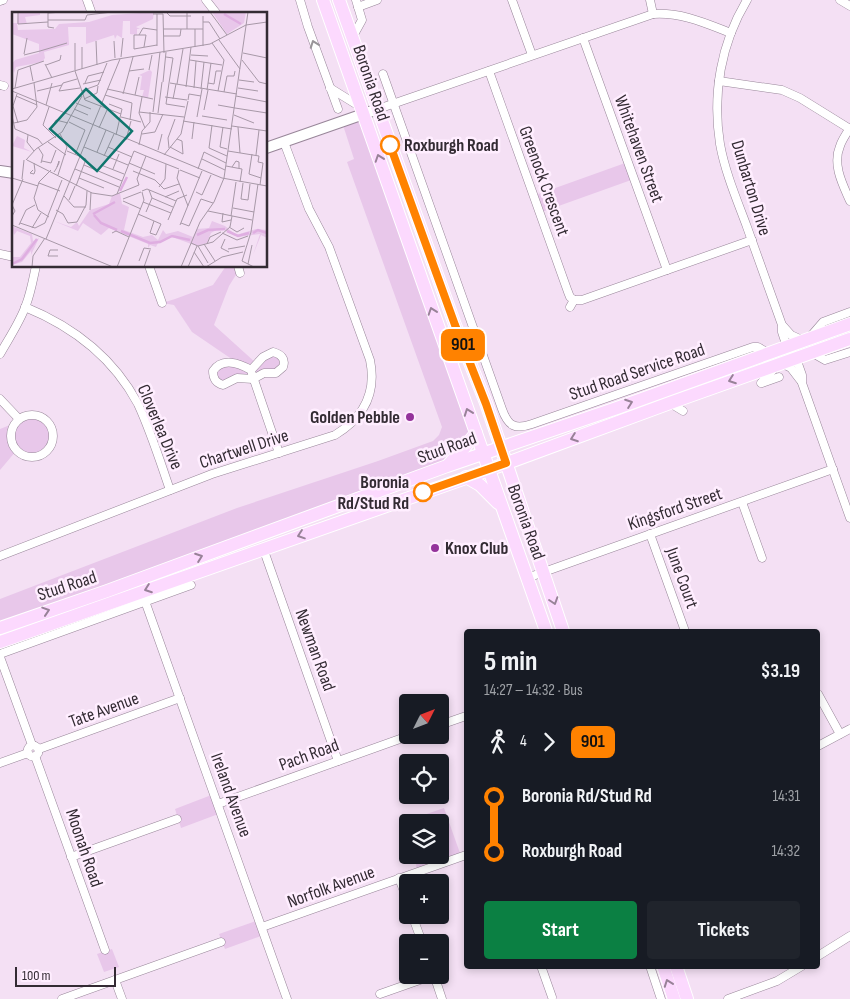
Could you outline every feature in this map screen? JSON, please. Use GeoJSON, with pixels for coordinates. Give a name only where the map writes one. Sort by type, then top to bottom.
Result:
{"type":"FeatureCollection","features":[{"type":"Feature","properties":{"kind":"main road","name":"Boronia Road"},"geometry":{"type":"LineString","coordinates":[[323,0],[545,629]]}},
{"type":"Feature","properties":{"kind":"main road","name":"Boronia Road"},"geometry":{"type":"LineString","coordinates":[[339,0],[455,325],[486,404],[562,629]]}},
{"type":"Feature","properties":{"kind":"main road","name":"Stud Road"},"geometry":{"type":"LineString","coordinates":[[0,628],[107,591],[447,466],[850,324]]}},
{"type":"Feature","properties":{"kind":"main road","name":"Stud Road"},"geometry":{"type":"LineString","coordinates":[[0,642],[670,403],[780,368],[796,358],[850,339]]}},
{"type":"Feature","properties":{"kind":"main road"},"geometry":{"type":"LineString","coordinates":[[447,466],[476,433]]}},
{"type":"Feature","properties":{"kind":"main road"},"geometry":{"type":"LineString","coordinates":[[466,477],[480,485],[503,509]]}},
{"type":"Feature","properties":{"kind":"main road"},"geometry":{"type":"LineString","coordinates":[[663,969],[674,999]]}},
{"type":"Feature","properties":{"kind":"main road"},"geometry":{"type":"LineString","coordinates":[[677,969],[687,999]]}},
{"type":"Feature","properties":{"kind":"street"},"geometry":{"type":"LineString","coordinates":[[87,0],[91,12]]}},
{"type":"Feature","properties":{"kind":"street"},"geometry":{"type":"LineString","coordinates":[[206,0],[215,12]]}},
{"type":"Feature","properties":{"kind":"street"},"geometry":{"type":"LineString","coordinates":[[300,0],[338,109]]}},
{"type":"Feature","properties":{"kind":"street"},"geometry":{"type":"LineString","coordinates":[[357,4],[377,0]]}},
{"type":"Feature","properties":{"kind":"street"},"geometry":{"type":"LineString","coordinates":[[512,0],[532,55]]}},
{"type":"Feature","properties":{"kind":"street"},"geometry":{"type":"LineString","coordinates":[[650,0],[652,14]]}},
{"type":"Feature","properties":{"kind":"street","name":"Dunbarton Drive"},"geometry":{"type":"LineString","coordinates":[[746,0],[724,52],[719,81],[718,118],[720,144],[727,170],[782,325],[782,332],[787,347],[796,358]]}},
{"type":"Feature","properties":{"kind":"street"},"geometry":{"type":"LineString","coordinates":[[840,0],[850,6]]}},
{"type":"Feature","properties":{"kind":"street","name":"Boronia Road"},"geometry":{"type":"LineString","coordinates":[[352,38],[362,20],[357,4]]}},
{"type":"Feature","properties":{"kind":"street"},"geometry":{"type":"LineString","coordinates":[[268,147],[362,110],[378,110],[652,14],[682,16],[731,33]]}},
{"type":"Feature","properties":{"kind":"street","name":"Whitehaven Street"},"geometry":{"type":"LineString","coordinates":[[583,38],[667,270]]}},
{"type":"Feature","properties":{"kind":"street","name":"Greenock Crescent"},"geometry":{"type":"LineString","coordinates":[[489,71],[572,304],[752,240]]}},
{"type":"Feature","properties":{"kind":"street"},"geometry":{"type":"LineString","coordinates":[[383,74],[393,104]]}},
{"type":"Feature","properties":{"kind":"street"},"geometry":{"type":"LineString","coordinates":[[719,81],[782,90],[800,98],[850,129],[840,146],[838,161],[840,174],[850,201]]}},
{"type":"Feature","properties":{"kind":"street"},"geometry":{"type":"LineString","coordinates":[[330,88],[362,110]]}},
{"type":"Feature","properties":{"kind":"street","name":"Stud Road Service Road"},"geometry":{"type":"LineString","coordinates":[[393,104],[503,412],[507,420],[514,426],[524,427],[753,347],[758,346],[768,353]]}},
{"type":"Feature","properties":{"kind":"street","name":"Chartwell Drive"},"geometry":{"type":"LineString","coordinates":[[0,556],[225,470],[335,435],[353,422],[364,408],[371,383],[370,360],[329,247],[305,200],[284,142]]}},
{"type":"Feature","properties":{"kind":"street"},"geometry":{"type":"LineString","coordinates":[[0,354],[14,331],[25,307],[36,268]]}},
{"type":"Feature","properties":{"kind":"street"},"geometry":{"type":"LineString","coordinates":[[150,268],[162,303]]}},
{"type":"Feature","properties":{"kind":"street","name":"Cloverlea Drive"},"geometry":{"type":"LineString","coordinates":[[25,307],[55,320],[78,335],[99,352],[116,372],[132,393],[138,406],[170,490]]}},
{"type":"Feature","properties":{"kind":"street"},"geometry":{"type":"LineString","coordinates":[[782,325],[791,335],[806,340],[821,324],[850,312]]}},
{"type":"Feature","properties":{"kind":"street"},"geometry":{"type":"LineString","coordinates":[[811,352],[825,360],[850,352]]}},
{"type":"Feature","properties":{"kind":"street"},"geometry":{"type":"LineString","coordinates":[[271,353],[280,354],[284,361],[283,367],[274,373],[264,373],[253,379],[237,378],[223,385],[215,380],[213,374],[217,366],[227,362],[237,363],[251,370],[263,356],[271,353]]}},
{"type":"Feature","properties":{"kind":"street"},"geometry":{"type":"LineString","coordinates":[[796,358],[802,376],[802,383]]}},
{"type":"Feature","properties":{"kind":"street"},"geometry":{"type":"LineString","coordinates":[[780,368],[761,383],[780,368],[791,368],[802,383],[850,518]]}},
{"type":"Feature","properties":{"kind":"street"},"geometry":{"type":"LineString","coordinates":[[251,370],[279,453]]}},
{"type":"Feature","properties":{"kind":"street"},"geometry":{"type":"LineString","coordinates":[[0,399],[19,419]]}},
{"type":"Feature","properties":{"kind":"street"},"geometry":{"type":"LineString","coordinates":[[670,403],[683,411]]}},
{"type":"Feature","properties":{"kind":"street"},"geometry":{"type":"LineString","coordinates":[[26,415],[35,415],[48,423],[53,431],[54,440],[50,448],[43,455],[29,458],[20,454],[14,447],[11,442],[11,433],[19,419],[26,415]]}},
{"type":"Feature","properties":{"kind":"street"},"geometry":{"type":"LineString","coordinates":[[531,437],[542,421]]}},
{"type":"Feature","properties":{"kind":"street","name":"Kingsford Street"},"geometry":{"type":"LineString","coordinates":[[527,578],[833,469]]}},
{"type":"Feature","properties":{"kind":"street"},"geometry":{"type":"LineString","coordinates":[[742,502],[762,558]]}},
{"type":"Feature","properties":{"kind":"street","name":"June Court"},"geometry":{"type":"LineString","coordinates":[[650,534],[684,629]]}},
{"type":"Feature","properties":{"kind":"street","name":"Newman Road"},"geometry":{"type":"LineString","coordinates":[[262,548],[338,761]]}},
{"type":"Feature","properties":{"kind":"street"},"geometry":{"type":"LineString","coordinates":[[0,656],[191,585]]}},
{"type":"Feature","properties":{"kind":"street","name":"Ireland Avenue"},"geometry":{"type":"LineString","coordinates":[[146,601],[287,999]]}},
{"type":"Feature","properties":{"kind":"street","name":"Moonah Road"},"geometry":{"type":"LineString","coordinates":[[0,656],[104,950]]}},
{"type":"Feature","properties":{"kind":"street","name":"Tate Avenue"},"geometry":{"type":"LineString","coordinates":[[0,763],[180,698]]}},
{"type":"Feature","properties":{"kind":"street"},"geometry":{"type":"LineString","coordinates":[[820,698],[840,734]]}},
{"type":"Feature","properties":{"kind":"street"},"geometry":{"type":"LineString","coordinates":[[449,722],[464,717]]}},
{"type":"Feature","properties":{"kind":"street"},"geometry":{"type":"LineString","coordinates":[[820,745],[850,729]]}},
{"type":"Feature","properties":{"kind":"street","name":"Pach Road"},"geometry":{"type":"LineString","coordinates":[[218,804],[399,739]]}},
{"type":"Feature","properties":{"kind":"street"},"geometry":{"type":"LineString","coordinates":[[71,857],[177,819]]}},
{"type":"Feature","properties":{"kind":"street","name":"Norfolk Avenue"},"geometry":{"type":"LineString","coordinates":[[410,874],[464,855]]}},
{"type":"Feature","properties":{"kind":"street","name":"Norfolk Avenue"},"geometry":{"type":"LineString","coordinates":[[262,927],[399,878]]}},
{"type":"Feature","properties":{"kind":"street"},"geometry":{"type":"LineString","coordinates":[[820,954],[850,936]]}},
{"type":"Feature","properties":{"kind":"street"},"geometry":{"type":"LineString","coordinates":[[62,999],[221,942]]}},
{"type":"Feature","properties":{"kind":"street"},"geometry":{"type":"LineString","coordinates":[[542,969],[552,998]]}},
{"type":"Feature","properties":{"kind":"street"},"geometry":{"type":"LineString","coordinates":[[651,969],[662,999]]}},
{"type":"Feature","properties":{"kind":"street"},"geometry":{"type":"LineString","coordinates":[[728,999],[771,984],[797,969]]}},
{"type":"Feature","properties":{"kind":"street"},"geometry":{"type":"LineString","coordinates":[[115,980],[122,999]]}},
{"type":"Feature","properties":{"kind":"street"},"geometry":{"type":"LineString","coordinates":[[380,994],[408,984]]}},
{"type":"Feature","properties":{"kind":"street"},"geometry":{"type":"LineString","coordinates":[[437,984],[442,999]]}},
{"type":"Feature","properties":{"kind":"shaded area"},"geometry":{"type":"Polygon","coordinates":[[[363,114],[476,433],[447,466],[0,628],[0,599],[237,508],[433,441],[439,435],[442,427],[347,162],[354,159],[342,122],[363,114]]]}},
{"type":"Feature","properties":{"kind":"shaded area"},"geometry":{"type":"Polygon","coordinates":[[[628,162],[634,179],[539,213],[533,196],[628,162]]]}},
{"type":"Feature","properties":{"kind":"shaded area"},"geometry":{"type":"Polygon","coordinates":[[[225,268],[238,268],[229,286],[214,325],[256,363],[276,353],[283,367],[220,384],[215,368],[236,362],[192,332],[174,305],[162,303],[213,285],[225,268]]]}},
{"type":"Feature","properties":{"kind":"shaded area"},"geometry":{"type":"Polygon","coordinates":[[[26,415],[40,416],[49,423],[53,432],[52,442],[48,451],[40,457],[29,458],[16,451],[0,470],[0,429],[15,423],[26,415]]]}},
{"type":"Feature","properties":{"kind":"shaded area"},"geometry":{"type":"Polygon","coordinates":[[[214,794],[221,813],[181,828],[175,809],[214,794]]]}},
{"type":"Feature","properties":{"kind":"shaded area"},"geometry":{"type":"Polygon","coordinates":[[[444,808],[446,814],[427,814],[444,808]]]}},
{"type":"Feature","properties":{"kind":"shaded area"},"geometry":{"type":"Polygon","coordinates":[[[449,822],[461,856],[449,860],[449,822]]]}},
{"type":"Feature","properties":{"kind":"shaded area"},"geometry":{"type":"Polygon","coordinates":[[[416,864],[439,864],[417,872],[416,864]]]}},
{"type":"Feature","properties":{"kind":"shaded area"},"geometry":{"type":"Polygon","coordinates":[[[259,920],[264,935],[225,949],[219,934],[259,920]]]}},
{"type":"Feature","properties":{"kind":"shaded area"},"geometry":{"type":"Polygon","coordinates":[[[112,949],[119,967],[104,972],[97,954],[112,949]]]}},
{"type":"Feature","properties":{"kind":"bus line","name":"901"},"geometry":{"type":"LineString","coordinates":[[390,145],[506,463],[423,492]]}},
{"type":"Feature","properties":{"kind":"place","name":"Roxburgh Road"},"geometry":{"type":"Point","coordinates":[390,145]}},
{"type":"Feature","properties":{"kind":"place","name":"Golden Pebble"},"geometry":{"type":"Point","coordinates":[410,417]}},
{"type":"Feature","properties":{"kind":"place","name":"Boronia Rd/Stud Rd"},"geometry":{"type":"Point","coordinates":[423,492]}},
{"type":"Feature","properties":{"kind":"place","name":"Knox Club"},"geometry":{"type":"Point","coordinates":[435,548]}}]}
